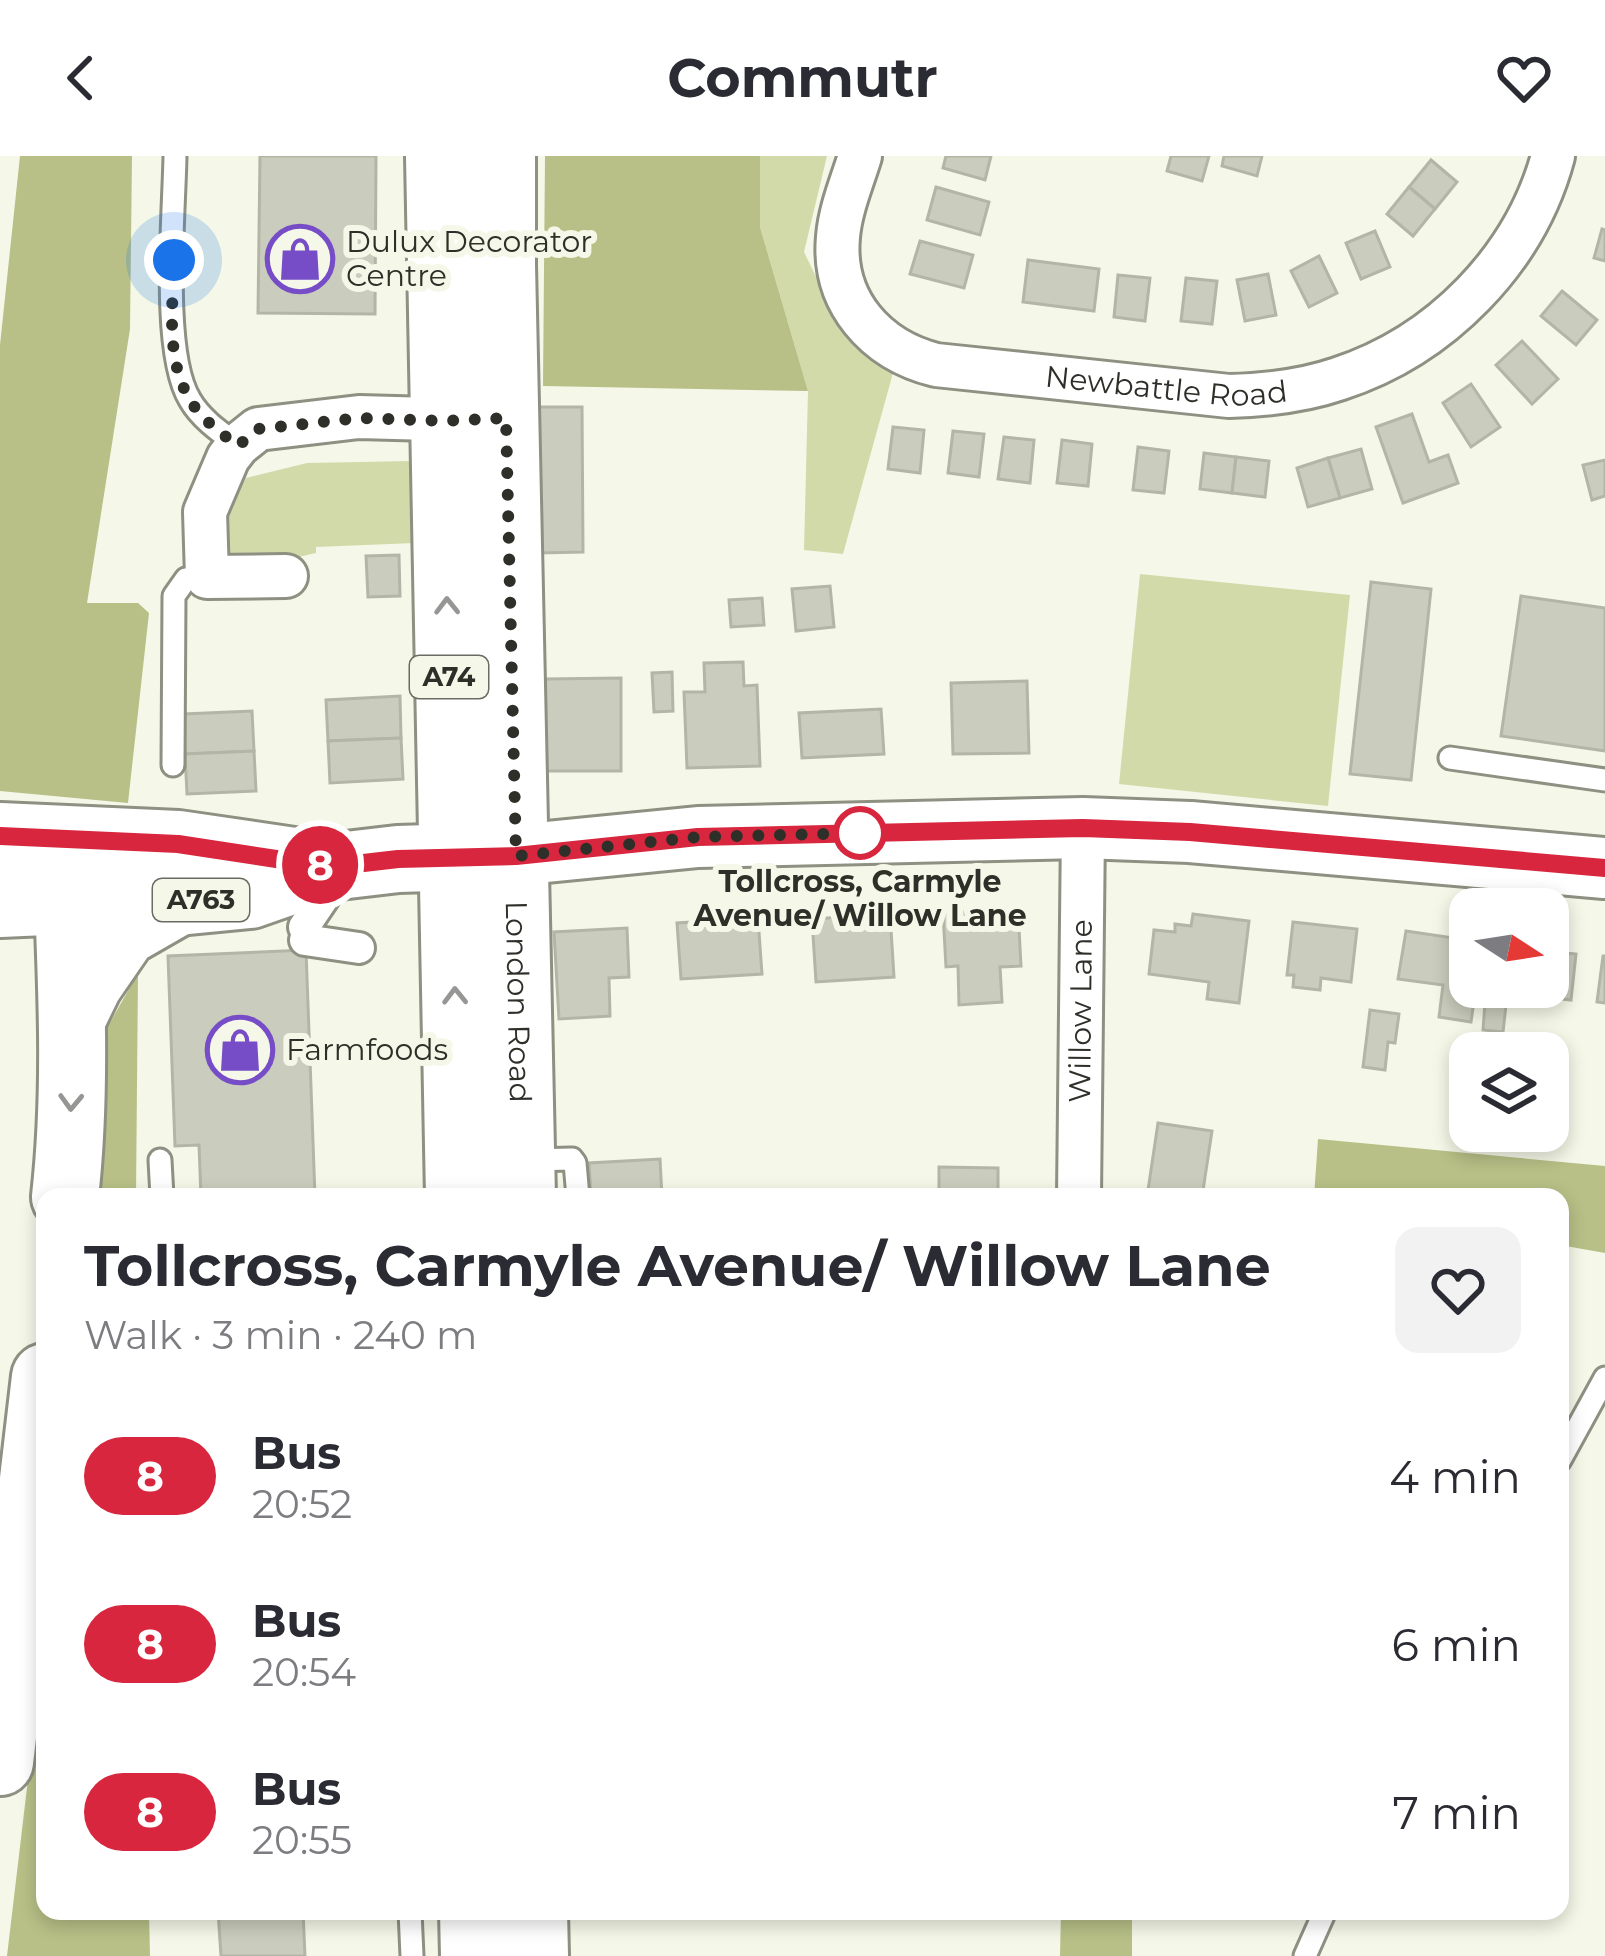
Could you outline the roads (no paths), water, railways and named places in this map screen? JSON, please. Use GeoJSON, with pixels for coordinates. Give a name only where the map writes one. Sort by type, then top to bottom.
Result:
{"type":"FeatureCollection","features":[{"type":"Feature","properties":{"kind":"main road","name":"London Road"},"geometry":{"type":"LineString","coordinates":[[439,156],[475,419],[516,856],[490,1173]]}},
{"type":"Feature","properties":{"kind":"main road","name":"London Road"},"geometry":{"type":"LineString","coordinates":[[490,1173],[451,857],[475,419],[502,156]]}},
{"type":"Feature","properties":{"kind":"main road"},"geometry":{"type":"LineString","coordinates":[[516,856],[698,837],[1083,828],[1190,832],[1605,868]]}},
{"type":"Feature","properties":{"kind":"main road"},"geometry":{"type":"LineString","coordinates":[[0,839],[68,901],[73,1017],[66,1188]]}},
{"type":"Feature","properties":{"kind":"main road","name":"A763"},"geometry":{"type":"LineString","coordinates":[[0,839],[178,844],[338,866]]}},
{"type":"Feature","properties":{"kind":"main road","name":"A763"},"geometry":{"type":"LineString","coordinates":[[0,904],[178,902],[250,895],[338,866],[398,859],[516,856]]}},
{"type":"Feature","properties":{"kind":"main road"},"geometry":{"type":"LineString","coordinates":[[73,1017],[89,983],[124,932],[178,902]]}},
{"type":"Feature","properties":{"kind":"main road"},"geometry":{"type":"LineString","coordinates":[[0,1762],[36,1454]]}},
{"type":"Feature","properties":{"kind":"main road"},"geometry":{"type":"LineString","coordinates":[[473,1920],[474,1956]]}},
{"type":"Feature","properties":{"kind":"main road"},"geometry":{"type":"LineString","coordinates":[[534,1920],[535,1956]]}},
{"type":"Feature","properties":{"kind":"street","name":"Newbattle Road"},"geometry":{"type":"LineString","coordinates":[[860,156],[841,217],[838,263],[852,306],[865,326],[897,352],[936,365],[1229,396],[1267,394],[1340,379],[1408,347],[1438,326],[1492,275],[1513,245],[1547,180],[1553,156]]}},
{"type":"Feature","properties":{"kind":"street"},"geometry":{"type":"LineString","coordinates":[[286,576],[207,577],[205,512],[228,458],[258,429],[359,418],[475,419]]}},
{"type":"Feature","properties":{"kind":"street","name":"Willow Lane"},"geometry":{"type":"LineString","coordinates":[[1079,1188],[1083,828]]}},
{"type":"Feature","properties":{"kind":"street"},"geometry":{"type":"LineString","coordinates":[[338,866],[304,933],[359,948]]}},
{"type":"Feature","properties":{"kind":"lane"},"geometry":{"type":"LineString","coordinates":[[175,156],[173,348],[188,398],[208,423],[238,446]]}},
{"type":"Feature","properties":{"kind":"lane"},"geometry":{"type":"LineString","coordinates":[[173,765],[174,596],[186,578],[207,577]]}},
{"type":"Feature","properties":{"kind":"lane"},"geometry":{"type":"LineString","coordinates":[[1450,758],[1605,780]]}},
{"type":"Feature","properties":{"kind":"lane"},"geometry":{"type":"LineString","coordinates":[[490,1173],[572,1159],[577,1188]]}},
{"type":"Feature","properties":{"kind":"lane"},"geometry":{"type":"LineString","coordinates":[[160,1160],[161,1188]]}},
{"type":"Feature","properties":{"kind":"lane"},"geometry":{"type":"LineString","coordinates":[[1569,1444],[1605,1378]]}},
{"type":"Feature","properties":{"kind":"lane"},"geometry":{"type":"LineString","coordinates":[[410,1920],[412,1956]]}},
{"type":"Feature","properties":{"kind":"lane"},"geometry":{"type":"LineString","coordinates":[[1305,1956],[1321,1920]]}},
{"type":"Feature","properties":{"kind":"place","name":"Dulux Decorator Centre"},"geometry":{"type":"Point","coordinates":[300,259]}},
{"type":"Feature","properties":{"kind":"place","name":"Tollcross, Carmyle Avenue/ Willow Lane"},"geometry":{"type":"Point","coordinates":[860,833]}},
{"type":"Feature","properties":{"kind":"place","name":"Farmfoods"},"geometry":{"type":"Point","coordinates":[240,1050]}}]}
